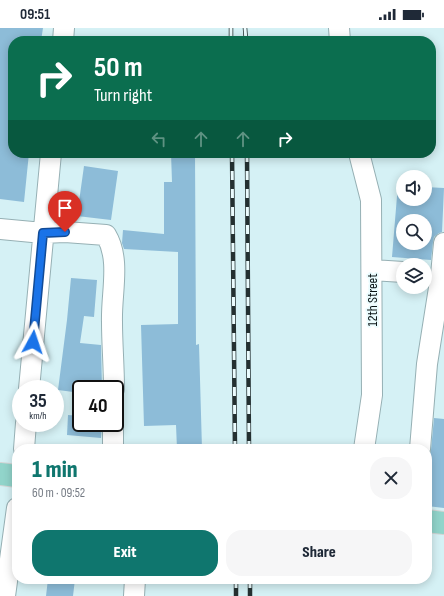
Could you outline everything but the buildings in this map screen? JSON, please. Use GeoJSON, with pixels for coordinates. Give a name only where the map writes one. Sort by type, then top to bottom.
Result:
{"type":"FeatureCollection","features":[{"type":"Feature","properties":{"kind":"main road"},"geometry":{"type":"LineString","coordinates":[[0,474],[12,475]]}},
{"type":"Feature","properties":{"kind":"main road"},"geometry":{"type":"LineString","coordinates":[[432,522],[444,523]]}},
{"type":"Feature","properties":{"kind":"street"},"geometry":{"type":"LineString","coordinates":[[30,380],[50,158]]}},
{"type":"Feature","properties":{"kind":"street","name":"12th Street"},"geometry":{"type":"LineString","coordinates":[[359,158],[371,200],[372,395],[365,444]]}},
{"type":"Feature","properties":{"kind":"street"},"geometry":{"type":"LineString","coordinates":[[0,229],[43,233],[65,232],[106,234],[110,243],[114,262],[112,321],[114,380]]}},
{"type":"Feature","properties":{"kind":"street"},"geometry":{"type":"LineString","coordinates":[[420,444],[427,364],[437,275],[444,244]]}},
{"type":"Feature","properties":{"kind":"street"},"geometry":{"type":"LineString","coordinates":[[372,270],[396,272]]}},
{"type":"Feature","properties":{"kind":"street"},"geometry":{"type":"LineString","coordinates":[[24,444],[25,432]]}},
{"type":"Feature","properties":{"kind":"street"},"geometry":{"type":"LineString","coordinates":[[113,432],[113,444]]}},
{"type":"Feature","properties":{"kind":"street"},"geometry":{"type":"LineString","coordinates":[[6,596],[12,548]]}},
{"type":"Feature","properties":{"kind":"street"},"geometry":{"type":"LineString","coordinates":[[134,596],[135,584]]}},
{"type":"Feature","properties":{"kind":"railway"},"geometry":{"type":"LineString","coordinates":[[231,28],[231,36]]}},
{"type":"Feature","properties":{"kind":"railway"},"geometry":{"type":"LineString","coordinates":[[245,28],[246,36]]}},
{"type":"Feature","properties":{"kind":"railway"},"geometry":{"type":"LineString","coordinates":[[232,158],[235,444]]}},
{"type":"Feature","properties":{"kind":"railway"},"geometry":{"type":"LineString","coordinates":[[247,158],[249,444]]}},
{"type":"Feature","properties":{"kind":"railway"},"geometry":{"type":"LineString","coordinates":[[236,584],[236,596]]}},
{"type":"Feature","properties":{"kind":"railway"},"geometry":{"type":"LineString","coordinates":[[250,584],[250,596]]}},
{"type":"Feature","properties":{"kind":"route"},"geometry":{"type":"LineString","coordinates":[[33,342],[43,233],[65,232]]}}]}
